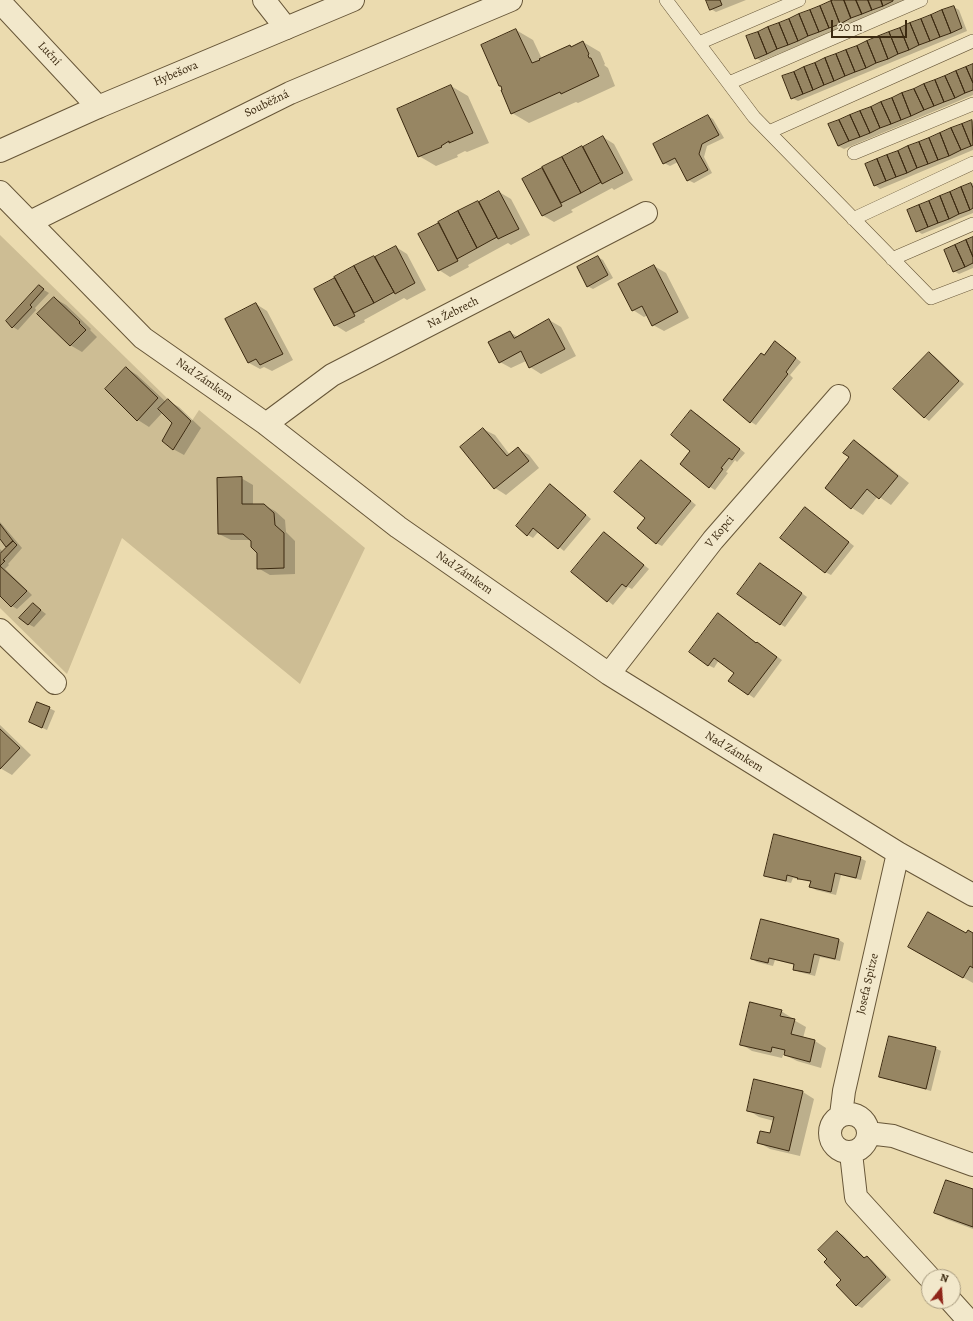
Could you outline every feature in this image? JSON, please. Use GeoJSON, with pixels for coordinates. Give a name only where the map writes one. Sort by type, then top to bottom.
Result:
{"type":"FeatureCollection","features":[{"type":"Feature","properties":{"kind":"street"},"geometry":{"type":"LineString","coordinates":[[264,0],[286,28]]}},
{"type":"Feature","properties":{"kind":"street","name":"Hybešova"},"geometry":{"type":"LineString","coordinates":[[0,151],[98,107],[353,0]]}},
{"type":"Feature","properties":{"kind":"street","name":"Souběžná"},"geometry":{"type":"LineString","coordinates":[[30,222],[290,93],[511,0]]}},
{"type":"Feature","properties":{"kind":"street","name":"Luční"},"geometry":{"type":"LineString","coordinates":[[0,2],[98,107]]}},
{"type":"Feature","properties":{"kind":"street","name":"Nad Zámkem"},"geometry":{"type":"LineString","coordinates":[[0,192],[143,338],[266,424],[398,527],[609,674],[898,853],[973,895]]}},
{"type":"Feature","properties":{"kind":"street","name":"Na Žebrech"},"geometry":{"type":"LineString","coordinates":[[266,424],[332,375],[646,213]]}},
{"type":"Feature","properties":{"kind":"street","name":"V Kopci"},"geometry":{"type":"LineString","coordinates":[[609,674],[713,540],[840,396]]}},
{"type":"Feature","properties":{"kind":"street"},"geometry":{"type":"LineString","coordinates":[[0,630],[54,683]]}},
{"type":"Feature","properties":{"kind":"street","name":"Josefa Spitze"},"geometry":{"type":"LineString","coordinates":[[841,1115],[844,1091],[898,853]]}},
{"type":"Feature","properties":{"kind":"street"},"geometry":{"type":"LineString","coordinates":[[852,1113],[862,1118],[868,1127],[868,1132],[867,1139],[861,1148],[851,1153],[840,1151],[832,1143],[829,1132],[832,1122],[841,1115],[852,1113]]}},
{"type":"Feature","properties":{"kind":"street"},"geometry":{"type":"LineString","coordinates":[[868,1132],[893,1136],[973,1165]]}},
{"type":"Feature","properties":{"kind":"street"},"geometry":{"type":"LineString","coordinates":[[851,1153],[856,1197],[922,1269]]}},
{"type":"Feature","properties":{"kind":"street"},"geometry":{"type":"LineString","coordinates":[[958,1309],[969,1321]]}},
{"type":"Feature","properties":{"kind":"lane"},"geometry":{"type":"LineString","coordinates":[[666,0],[754,117],[931,298],[973,282]]}},
{"type":"Feature","properties":{"kind":"lane"},"geometry":{"type":"LineString","coordinates":[[699,44],[799,0]]}},
{"type":"Feature","properties":{"kind":"lane"},"geometry":{"type":"LineString","coordinates":[[729,83],[921,0]]}},
{"type":"Feature","properties":{"kind":"lane"},"geometry":{"type":"LineString","coordinates":[[769,132],[973,41]]}},
{"type":"Feature","properties":{"kind":"lane"},"geometry":{"type":"LineString","coordinates":[[854,153],[973,104]]}},
{"type":"Feature","properties":{"kind":"lane"},"geometry":{"type":"LineString","coordinates":[[853,219],[973,163]]}},
{"type":"Feature","properties":{"kind":"lane"},"geometry":{"type":"LineString","coordinates":[[892,259],[973,224]]}},
{"type":"Feature","properties":{"kind":"shaded area"},"geometry":{"type":"Polygon","coordinates":[[[0,235],[168,399],[159,409],[172,423],[162,441],[173,450],[199,410],[365,548],[300,684],[122,538],[67,674],[0,608],[0,235]]]}},
{"type":"Feature","properties":{"kind":"building"},"geometry":{"type":"Polygon","coordinates":[[[706,0],[720,0],[722,5],[710,10],[706,0]]]}},
{"type":"Feature","properties":{"kind":"building"},"geometry":{"type":"Polygon","coordinates":[[[844,0],[851,18],[840,24],[831,1],[844,0]]]}},
{"type":"Feature","properties":{"kind":"building"},"geometry":{"type":"Polygon","coordinates":[[[844,0],[856,0],[862,14],[851,18],[844,0]]]}},
{"type":"Feature","properties":{"kind":"building"},"geometry":{"type":"Polygon","coordinates":[[[856,0],[868,0],[872,10],[862,14],[856,0]]]}},
{"type":"Feature","properties":{"kind":"building"},"geometry":{"type":"Polygon","coordinates":[[[868,0],[881,0],[883,6],[872,10],[868,0]]]}},
{"type":"Feature","properties":{"kind":"building"},"geometry":{"type":"Polygon","coordinates":[[[881,0],[893,0],[893,1],[883,6],[881,0]]]}},
{"type":"Feature","properties":{"kind":"building"},"geometry":{"type":"Polygon","coordinates":[[[831,1],[840,24],[829,28],[820,6],[831,1]]]}},
{"type":"Feature","properties":{"kind":"building"},"geometry":{"type":"Polygon","coordinates":[[[820,6],[829,28],[819,32],[810,10],[820,6]]]}},
{"type":"Feature","properties":{"kind":"building"},"geometry":{"type":"Polygon","coordinates":[[[954,6],[962,28],[951,33],[942,10],[954,6]]]}},
{"type":"Feature","properties":{"kind":"building"},"geometry":{"type":"Polygon","coordinates":[[[810,10],[819,32],[808,36],[799,14],[810,10]]]}},
{"type":"Feature","properties":{"kind":"building"},"geometry":{"type":"Polygon","coordinates":[[[942,10],[951,33],[940,37],[931,15],[942,10]]]}},
{"type":"Feature","properties":{"kind":"building"},"geometry":{"type":"Polygon","coordinates":[[[799,14],[808,36],[798,41],[789,19],[799,14]]]}},
{"type":"Feature","properties":{"kind":"building"},"geometry":{"type":"Polygon","coordinates":[[[931,15],[940,37],[930,41],[921,19],[931,15]]]}},
{"type":"Feature","properties":{"kind":"building"},"geometry":{"type":"Polygon","coordinates":[[[789,19],[798,41],[788,45],[779,23],[789,19]]]}},
{"type":"Feature","properties":{"kind":"building"},"geometry":{"type":"Polygon","coordinates":[[[921,19],[930,41],[919,45],[910,23],[921,19]]]}},
{"type":"Feature","properties":{"kind":"building"},"geometry":{"type":"Polygon","coordinates":[[[779,23],[788,45],[777,49],[768,27],[779,23]]]}},
{"type":"Feature","properties":{"kind":"building"},"geometry":{"type":"Polygon","coordinates":[[[910,23],[919,45],[909,50],[900,28],[910,23]]]}},
{"type":"Feature","properties":{"kind":"building"},"geometry":{"type":"Polygon","coordinates":[[[768,27],[777,49],[767,54],[758,32],[768,27]]]}},
{"type":"Feature","properties":{"kind":"building"},"geometry":{"type":"Polygon","coordinates":[[[900,28],[909,50],[898,54],[889,32],[900,28]]]}},
{"type":"Feature","properties":{"kind":"building"},"geometry":{"type":"Polygon","coordinates":[[[516,29],[532,63],[570,45],[571,47],[583,41],[589,54],[589,58],[591,58],[599,76],[561,94],[560,92],[511,114],[501,90],[501,86],[499,86],[481,45],[516,29]]]}},
{"type":"Feature","properties":{"kind":"building"},"geometry":{"type":"Polygon","coordinates":[[[758,32],[767,54],[755,59],[746,36],[758,32]]]}},
{"type":"Feature","properties":{"kind":"building"},"geometry":{"type":"Polygon","coordinates":[[[889,32],[898,54],[888,59],[879,36],[889,32]]]}},
{"type":"Feature","properties":{"kind":"building"},"geometry":{"type":"Polygon","coordinates":[[[879,36],[888,59],[876,63],[867,41],[879,36]]]}},
{"type":"Feature","properties":{"kind":"building"},"geometry":{"type":"Polygon","coordinates":[[[867,41],[876,63],[866,68],[857,46],[867,41]]]}},
{"type":"Feature","properties":{"kind":"building"},"geometry":{"type":"Polygon","coordinates":[[[857,46],[866,68],[855,72],[846,50],[857,46]]]}},
{"type":"Feature","properties":{"kind":"building"},"geometry":{"type":"Polygon","coordinates":[[[846,50],[855,72],[845,76],[836,54],[846,50]]]}},
{"type":"Feature","properties":{"kind":"building"},"geometry":{"type":"Polygon","coordinates":[[[836,54],[845,76],[834,81],[825,58],[836,54]]]}},
{"type":"Feature","properties":{"kind":"building"},"geometry":{"type":"Polygon","coordinates":[[[825,58],[834,81],[824,85],[815,63],[825,58]]]}},
{"type":"Feature","properties":{"kind":"building"},"geometry":{"type":"Polygon","coordinates":[[[815,63],[824,85],[813,90],[804,67],[815,63]]]}},
{"type":"Feature","properties":{"kind":"building"},"geometry":{"type":"Polygon","coordinates":[[[973,64],[973,83],[966,67],[973,64]]]}},
{"type":"Feature","properties":{"kind":"building"},"geometry":{"type":"Polygon","coordinates":[[[804,67],[813,90],[803,94],[794,72],[804,67]]]}},
{"type":"Feature","properties":{"kind":"building"},"geometry":{"type":"Polygon","coordinates":[[[966,67],[973,83],[973,90],[965,93],[956,71],[966,67]]]}},
{"type":"Feature","properties":{"kind":"building"},"geometry":{"type":"Polygon","coordinates":[[[956,71],[965,93],[955,98],[945,76],[956,71]]]}},
{"type":"Feature","properties":{"kind":"building"},"geometry":{"type":"Polygon","coordinates":[[[794,72],[803,94],[791,99],[782,76],[794,72]]]}},
{"type":"Feature","properties":{"kind":"building"},"geometry":{"type":"Polygon","coordinates":[[[945,76],[955,98],[944,102],[935,80],[945,76]]]}},
{"type":"Feature","properties":{"kind":"building"},"geometry":{"type":"Polygon","coordinates":[[[935,80],[944,102],[934,106],[924,84],[935,80]]]}},
{"type":"Feature","properties":{"kind":"building"},"geometry":{"type":"Polygon","coordinates":[[[924,84],[934,106],[924,110],[914,89],[924,84]]]}},
{"type":"Feature","properties":{"kind":"building"},"geometry":{"type":"Polygon","coordinates":[[[451,85],[473,133],[449,143],[449,141],[441,146],[442,147],[418,157],[397,109],[451,85]]]}},
{"type":"Feature","properties":{"kind":"building"},"geometry":{"type":"Polygon","coordinates":[[[914,89],[924,110],[911,116],[902,93],[914,89]]]}},
{"type":"Feature","properties":{"kind":"building"},"geometry":{"type":"Polygon","coordinates":[[[902,93],[911,116],[901,120],[892,98],[902,93]]]}},
{"type":"Feature","properties":{"kind":"building"},"geometry":{"type":"Polygon","coordinates":[[[892,98],[901,120],[891,124],[881,102],[892,98]]]}},
{"type":"Feature","properties":{"kind":"building"},"geometry":{"type":"Polygon","coordinates":[[[881,102],[891,124],[880,128],[871,107],[881,102]]]}},
{"type":"Feature","properties":{"kind":"building"},"geometry":{"type":"Polygon","coordinates":[[[871,107],[880,128],[870,133],[860,111],[871,107]]]}},
{"type":"Feature","properties":{"kind":"building"},"geometry":{"type":"Polygon","coordinates":[[[860,111],[870,133],[860,137],[850,115],[860,111]]]}},
{"type":"Feature","properties":{"kind":"building"},"geometry":{"type":"Polygon","coordinates":[[[708,115],[719,135],[702,144],[699,154],[708,170],[687,181],[675,158],[663,164],[653,144],[708,115]]]}},
{"type":"Feature","properties":{"kind":"building"},"geometry":{"type":"Polygon","coordinates":[[[850,115],[860,137],[849,141],[839,120],[850,115]]]}},
{"type":"Feature","properties":{"kind":"building"},"geometry":{"type":"Polygon","coordinates":[[[839,120],[849,141],[838,146],[828,124],[839,120]]]}},
{"type":"Feature","properties":{"kind":"building"},"geometry":{"type":"Polygon","coordinates":[[[972,120],[973,145],[971,146],[962,124],[972,120]]]}},
{"type":"Feature","properties":{"kind":"building"},"geometry":{"type":"Polygon","coordinates":[[[962,124],[971,146],[961,150],[951,128],[962,124]]]}},
{"type":"Feature","properties":{"kind":"building"},"geometry":{"type":"Polygon","coordinates":[[[951,128],[961,150],[949,156],[940,133],[951,128]]]}},
{"type":"Feature","properties":{"kind":"building"},"geometry":{"type":"Polygon","coordinates":[[[940,133],[949,156],[938,160],[929,138],[940,133]]]}},
{"type":"Feature","properties":{"kind":"building"},"geometry":{"type":"Polygon","coordinates":[[[603,136],[623,173],[602,184],[583,147],[603,136]]]}},
{"type":"Feature","properties":{"kind":"building"},"geometry":{"type":"Polygon","coordinates":[[[929,138],[938,160],[928,164],[919,142],[929,138]]]}},
{"type":"Feature","properties":{"kind":"building"},"geometry":{"type":"Polygon","coordinates":[[[919,142],[928,164],[917,168],[908,146],[919,142]]]}},
{"type":"Feature","properties":{"kind":"building"},"geometry":{"type":"Polygon","coordinates":[[[582,146],[601,182],[581,193],[562,157],[582,146]]]}},
{"type":"Feature","properties":{"kind":"building"},"geometry":{"type":"Polygon","coordinates":[[[908,146],[917,168],[907,173],[898,151],[908,146]]]}},
{"type":"Feature","properties":{"kind":"building"},"geometry":{"type":"Polygon","coordinates":[[[898,151],[907,173],[896,177],[887,155],[898,151]]]}},
{"type":"Feature","properties":{"kind":"building"},"geometry":{"type":"Polygon","coordinates":[[[887,155],[896,177],[886,181],[877,159],[887,155]]]}},
{"type":"Feature","properties":{"kind":"building"},"geometry":{"type":"Polygon","coordinates":[[[562,157],[581,193],[561,203],[542,167],[562,157]]]}},
{"type":"Feature","properties":{"kind":"building"},"geometry":{"type":"Polygon","coordinates":[[[877,159],[886,181],[874,186],[865,164],[877,159]]]}},
{"type":"Feature","properties":{"kind":"building"},"geometry":{"type":"Polygon","coordinates":[[[542,168],[562,206],[542,216],[522,179],[542,168]]]}},
{"type":"Feature","properties":{"kind":"building"},"geometry":{"type":"Polygon","coordinates":[[[971,183],[973,188],[973,208],[970,210],[961,187],[971,183]]]}},
{"type":"Feature","properties":{"kind":"building"},"geometry":{"type":"Polygon","coordinates":[[[961,187],[970,210],[959,214],[950,192],[961,187]]]}},
{"type":"Feature","properties":{"kind":"building"},"geometry":{"type":"Polygon","coordinates":[[[499,191],[519,229],[498,239],[479,202],[499,191]]]}},
{"type":"Feature","properties":{"kind":"building"},"geometry":{"type":"Polygon","coordinates":[[[950,192],[959,214],[949,219],[940,196],[950,192]]]}},
{"type":"Feature","properties":{"kind":"building"},"geometry":{"type":"Polygon","coordinates":[[[940,196],[949,219],[938,223],[929,201],[940,196]]]}},
{"type":"Feature","properties":{"kind":"building"},"geometry":{"type":"Polygon","coordinates":[[[478,201],[497,237],[477,248],[458,211],[478,201]]]}},
{"type":"Feature","properties":{"kind":"building"},"geometry":{"type":"Polygon","coordinates":[[[929,201],[938,223],[928,227],[919,205],[929,201]]]}},
{"type":"Feature","properties":{"kind":"building"},"geometry":{"type":"Polygon","coordinates":[[[919,205],[928,227],[916,232],[907,210],[919,205]]]}},
{"type":"Feature","properties":{"kind":"building"},"geometry":{"type":"Polygon","coordinates":[[[458,211],[477,248],[457,259],[438,222],[458,211]]]}},
{"type":"Feature","properties":{"kind":"building"},"geometry":{"type":"Polygon","coordinates":[[[439,223],[458,261],[438,271],[418,234],[439,223]]]}},
{"type":"Feature","properties":{"kind":"building"},"geometry":{"type":"Polygon","coordinates":[[[973,237],[973,257],[966,240],[973,237]]]}},
{"type":"Feature","properties":{"kind":"building"},"geometry":{"type":"Polygon","coordinates":[[[966,240],[973,257],[973,263],[965,267],[955,245],[966,240]]]}},
{"type":"Feature","properties":{"kind":"building"},"geometry":{"type":"Polygon","coordinates":[[[955,245],[965,267],[953,272],[944,250],[955,245]]]}},
{"type":"Feature","properties":{"kind":"building"},"geometry":{"type":"Polygon","coordinates":[[[396,246],[415,283],[395,294],[375,257],[396,246]]]}},
{"type":"Feature","properties":{"kind":"building"},"geometry":{"type":"Polygon","coordinates":[[[374,256],[394,292],[374,303],[354,266],[374,256]]]}},
{"type":"Feature","properties":{"kind":"building"},"geometry":{"type":"Polygon","coordinates":[[[598,256],[608,275],[587,287],[577,267],[598,256]]]}},
{"type":"Feature","properties":{"kind":"building"},"geometry":{"type":"Polygon","coordinates":[[[654,265],[678,312],[652,326],[642,306],[632,311],[618,284],[654,265]]]}},
{"type":"Feature","properties":{"kind":"building"},"geometry":{"type":"Polygon","coordinates":[[[354,266],[374,303],[354,313],[334,277],[354,266]]]}},
{"type":"Feature","properties":{"kind":"building"},"geometry":{"type":"Polygon","coordinates":[[[335,278],[355,316],[334,326],[314,289],[335,278]]]}},
{"type":"Feature","properties":{"kind":"building"},"geometry":{"type":"Polygon","coordinates":[[[39,285],[44,289],[30,305],[32,307],[12,328],[6,321],[39,285]]]}},
{"type":"Feature","properties":{"kind":"building"},"geometry":{"type":"Polygon","coordinates":[[[54,297],[80,322],[79,323],[86,330],[70,346],[37,314],[54,297]]]}},
{"type":"Feature","properties":{"kind":"building"},"geometry":{"type":"Polygon","coordinates":[[[256,303],[283,354],[260,365],[256,359],[248,363],[225,319],[256,303]]]}},
{"type":"Feature","properties":{"kind":"building"},"geometry":{"type":"Polygon","coordinates":[[[549,319],[565,349],[529,368],[521,351],[499,363],[488,342],[510,331],[514,338],[549,319]]]}},
{"type":"Feature","properties":{"kind":"building"},"geometry":{"type":"Polygon","coordinates":[[[775,341],[796,358],[786,372],[788,374],[750,423],[723,400],[761,353],[764,355],[775,341]]]}},
{"type":"Feature","properties":{"kind":"building"},"geometry":{"type":"Polygon","coordinates":[[[929,352],[959,381],[924,418],[893,389],[929,352]]]}},
{"type":"Feature","properties":{"kind":"building"},"geometry":{"type":"Polygon","coordinates":[[[126,367],[158,398],[137,421],[105,389],[126,367]]]}},
{"type":"Feature","properties":{"kind":"building"},"geometry":{"type":"Polygon","coordinates":[[[168,399],[191,421],[173,450],[162,441],[172,423],[158,409],[168,399]]]}},
{"type":"Feature","properties":{"kind":"building"},"geometry":{"type":"Polygon","coordinates":[[[691,410],[740,449],[732,460],[729,458],[721,468],[723,469],[709,488],[680,464],[690,451],[671,435],[691,410]]]}},
{"type":"Feature","properties":{"kind":"building"},"geometry":{"type":"Polygon","coordinates":[[[483,428],[507,456],[518,447],[529,461],[494,489],[460,447],[483,428]]]}},
{"type":"Feature","properties":{"kind":"building"},"geometry":{"type":"Polygon","coordinates":[[[854,440],[898,476],[879,499],[867,489],[851,509],[825,488],[849,457],[843,453],[854,440]]]}},
{"type":"Feature","properties":{"kind":"building"},"geometry":{"type":"Polygon","coordinates":[[[641,460],[691,501],[656,544],[637,528],[645,518],[614,492],[641,460]]]}},
{"type":"Feature","properties":{"kind":"building"},"geometry":{"type":"Polygon","coordinates":[[[242,477],[242,504],[264,504],[274,513],[275,525],[284,533],[284,568],[257,569],[257,553],[251,547],[251,541],[243,534],[218,534],[217,478],[242,477]]]}},
{"type":"Feature","properties":{"kind":"building"},"geometry":{"type":"Polygon","coordinates":[[[550,484],[586,515],[558,549],[533,528],[527,536],[516,526],[550,484]]]}},
{"type":"Feature","properties":{"kind":"building"},"geometry":{"type":"Polygon","coordinates":[[[805,507],[849,542],[825,573],[780,538],[805,507]]]}},
{"type":"Feature","properties":{"kind":"building"},"geometry":{"type":"Polygon","coordinates":[[[0,524],[13,541],[6,547],[0,539],[0,524]]]}},
{"type":"Feature","properties":{"kind":"building"},"geometry":{"type":"Polygon","coordinates":[[[604,532],[644,565],[626,587],[622,584],[607,602],[571,572],[604,532]]]}},
{"type":"Feature","properties":{"kind":"building"},"geometry":{"type":"Polygon","coordinates":[[[13,541],[17,545],[3,560],[5,561],[0,566],[0,554],[13,541]]]}},
{"type":"Feature","properties":{"kind":"building"},"geometry":{"type":"Polygon","coordinates":[[[760,563],[802,593],[780,625],[737,594],[760,563]]]}},
{"type":"Feature","properties":{"kind":"building"},"geometry":{"type":"Polygon","coordinates":[[[0,566],[27,591],[11,607],[0,596],[0,566]]]}},
{"type":"Feature","properties":{"kind":"building"},"geometry":{"type":"Polygon","coordinates":[[[33,603],[41,610],[28,625],[19,618],[33,603]]]}},
{"type":"Feature","properties":{"kind":"building"},"geometry":{"type":"Polygon","coordinates":[[[718,613],[756,643],[757,642],[777,657],[748,695],[728,681],[734,673],[714,658],[708,666],[689,652],[718,613]]]}},
{"type":"Feature","properties":{"kind":"building"},"geometry":{"type":"Polygon","coordinates":[[[37,702],[50,707],[42,728],[29,722],[37,702]]]}},
{"type":"Feature","properties":{"kind":"building"},"geometry":{"type":"Polygon","coordinates":[[[0,729],[20,748],[0,769],[0,729]]]}},
{"type":"Feature","properties":{"kind":"building"},"geometry":{"type":"Polygon","coordinates":[[[774,834],[861,857],[856,878],[835,873],[831,892],[809,887],[811,881],[797,879],[798,878],[787,875],[786,881],[764,876],[774,834]]]}},
{"type":"Feature","properties":{"kind":"building"},"geometry":{"type":"Polygon","coordinates":[[[928,912],[966,933],[968,930],[973,933],[973,968],[970,966],[963,978],[908,947],[928,912]]]}},
{"type":"Feature","properties":{"kind":"building"},"geometry":{"type":"Polygon","coordinates":[[[761,919],[839,939],[835,959],[814,954],[810,973],[793,970],[794,964],[769,958],[768,963],[751,959],[761,919]]]}},
{"type":"Feature","properties":{"kind":"building"},"geometry":{"type":"Polygon","coordinates":[[[750,1002],[782,1010],[780,1016],[795,1019],[791,1034],[815,1040],[810,1062],[784,1055],[785,1050],[772,1047],[771,1052],[740,1045],[750,1002]]]}},
{"type":"Feature","properties":{"kind":"building"},"geometry":{"type":"Polygon","coordinates":[[[889,1036],[936,1047],[926,1089],[879,1077],[889,1036]]]}},
{"type":"Feature","properties":{"kind":"building"},"geometry":{"type":"Polygon","coordinates":[[[754,1079],[803,1091],[789,1151],[757,1143],[760,1131],[770,1133],[774,1117],[747,1111],[754,1079]]]}},
{"type":"Feature","properties":{"kind":"building"},"geometry":{"type":"Polygon","coordinates":[[[946,1180],[973,1189],[973,1227],[934,1213],[946,1180]]]}},
{"type":"Feature","properties":{"kind":"building"},"geometry":{"type":"Polygon","coordinates":[[[837,1231],[864,1258],[867,1256],[886,1277],[856,1306],[836,1285],[841,1280],[824,1262],[827,1259],[818,1250],[837,1231]]]}}]}
